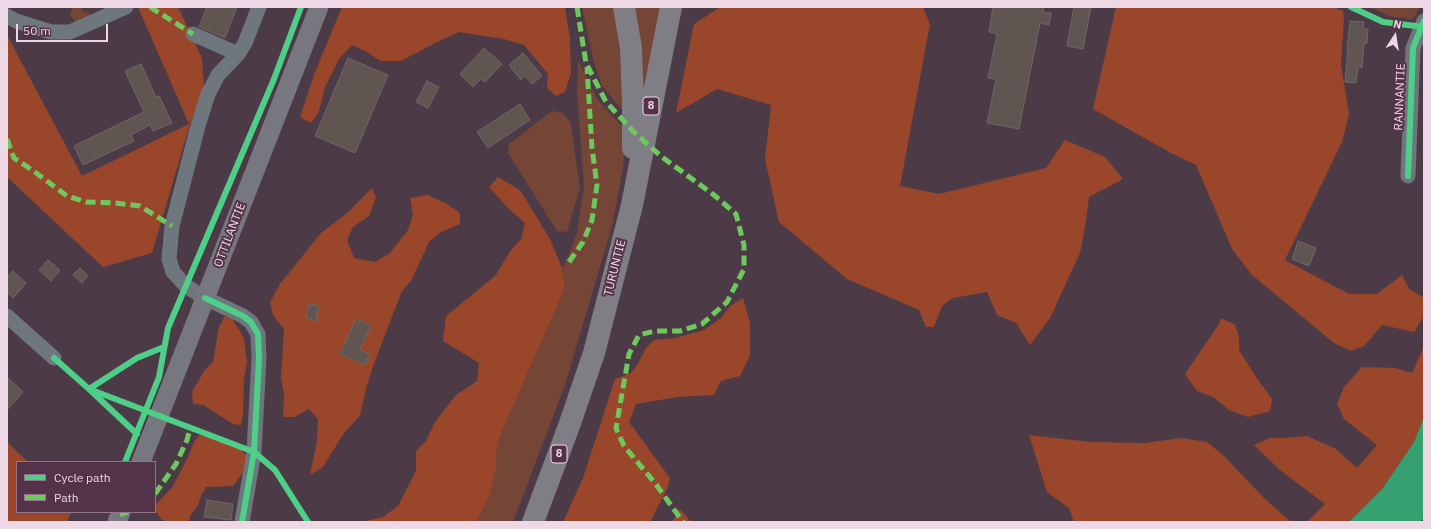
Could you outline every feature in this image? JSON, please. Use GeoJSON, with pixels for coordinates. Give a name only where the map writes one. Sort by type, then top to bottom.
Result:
{"type":"FeatureCollection","features":[{"type":"Feature","properties":{"kind":"highway"},"geometry":{"type":"LineString","coordinates":[[624,7],[631,48],[632,72],[632,205]]}},
{"type":"Feature","properties":{"kind":"highway","name":"TURUNTIE"},"geometry":{"type":"LineString","coordinates":[[533,522],[569,426],[594,353],[632,205],[671,7]]}},
{"type":"Feature","properties":{"kind":"main road","name":"OTTILANTIE"},"geometry":{"type":"LineString","coordinates":[[141,461],[319,7]]}},
{"type":"Feature","properties":{"kind":"street"},"geometry":{"type":"LineString","coordinates":[[7,16],[16,21],[52,32],[70,32],[126,7]]}},
{"type":"Feature","properties":{"kind":"street"},"geometry":{"type":"LineString","coordinates":[[242,522],[254,452],[258,334],[251,322],[243,316],[205,298],[186,286],[173,272],[169,259],[172,226],[198,126],[208,94],[218,75],[238,54],[245,43],[259,7]]}},
{"type":"Feature","properties":{"kind":"street","name":"RANNANTIE"},"geometry":{"type":"LineString","coordinates":[[1408,176],[1413,48],[1424,21]]}},
{"type":"Feature","properties":{"kind":"street"},"geometry":{"type":"LineString","coordinates":[[193,34],[238,54]]}},
{"type":"Feature","properties":{"kind":"street"},"geometry":{"type":"LineString","coordinates":[[7,316],[54,358]]}},
{"type":"Feature","properties":{"kind":"shaded area"},"geometry":{"type":"Polygon","coordinates":[[[73,7],[81,7],[84,13],[89,11],[92,23],[79,28],[70,14],[73,7]]]}},
{"type":"Feature","properties":{"kind":"shaded area"},"geometry":{"type":"Polygon","coordinates":[[[138,7],[178,7],[202,58],[204,90],[190,124],[152,253],[103,267],[7,177],[7,35],[82,176],[189,124],[138,7]]]}},
{"type":"Feature","properties":{"kind":"shaded area"},"geometry":{"type":"Polygon","coordinates":[[[342,7],[565,7],[570,39],[571,73],[565,92],[556,96],[547,88],[548,74],[524,45],[504,39],[459,32],[401,61],[381,61],[352,45],[339,59],[325,87],[319,111],[311,123],[300,117],[315,72],[342,7]]]}},
{"type":"Feature","properties":{"kind":"shaded area"},"geometry":{"type":"Polygon","coordinates":[[[582,7],[617,7],[625,113],[602,86],[594,63],[582,7]]]}},
{"type":"Feature","properties":{"kind":"shaded area"},"geometry":{"type":"Polygon","coordinates":[[[635,7],[661,7],[643,102],[637,20],[635,7]]]}},
{"type":"Feature","properties":{"kind":"shaded area"},"geometry":{"type":"Polygon","coordinates":[[[720,7],[923,7],[930,24],[900,186],[939,194],[1046,168],[1065,140],[1105,157],[1123,179],[1089,197],[1080,253],[1050,318],[1030,345],[1016,323],[997,315],[987,292],[953,298],[942,306],[934,327],[926,327],[919,310],[847,279],[779,222],[765,159],[771,105],[717,89],[676,113],[694,24],[720,7]]]}},
{"type":"Feature","properties":{"kind":"shaded area"},"geometry":{"type":"Polygon","coordinates":[[[1116,7],[1334,7],[1343,11],[1344,17],[1341,65],[1349,114],[1342,142],[1285,260],[1349,294],[1377,294],[1402,275],[1409,289],[1423,297],[1424,316],[1414,332],[1382,325],[1364,346],[1351,351],[1334,343],[1252,275],[1232,249],[1196,165],[1171,153],[1093,109],[1116,7]]]}},
{"type":"Feature","properties":{"kind":"shaded area"},"geometry":{"type":"Polygon","coordinates":[[[1370,7],[1419,8],[1413,19],[1391,17],[1370,7]]]}},
{"type":"Feature","properties":{"kind":"shaded area"},"geometry":{"type":"Polygon","coordinates":[[[578,60],[597,99],[627,132],[623,168],[612,226],[565,385],[513,522],[476,522],[489,498],[496,470],[496,455],[500,436],[565,288],[562,268],[577,233],[584,187],[577,92],[578,60]]]}},
{"type":"Feature","properties":{"kind":"shaded area"},"geometry":{"type":"Polygon","coordinates":[[[552,111],[563,113],[571,124],[580,188],[567,232],[557,231],[508,153],[509,144],[552,111]]]}},
{"type":"Feature","properties":{"kind":"shaded area"},"geometry":{"type":"Polygon","coordinates":[[[498,177],[520,190],[550,239],[562,268],[565,288],[500,436],[496,455],[496,470],[489,498],[476,522],[362,522],[383,517],[398,506],[416,471],[416,451],[426,441],[435,422],[456,395],[477,381],[479,363],[443,341],[446,316],[495,276],[511,250],[521,239],[525,223],[510,210],[489,187],[498,177]]]}},
{"type":"Feature","properties":{"kind":"shaded area"},"geometry":{"type":"Polygon","coordinates":[[[372,188],[376,197],[369,216],[353,227],[347,240],[354,258],[375,262],[390,253],[408,230],[413,215],[410,198],[428,195],[447,204],[460,213],[460,224],[439,233],[429,242],[411,281],[402,291],[373,366],[360,416],[344,433],[323,467],[310,475],[317,441],[318,419],[309,409],[294,417],[283,417],[284,394],[281,378],[284,329],[273,315],[270,302],[280,284],[321,233],[347,213],[372,188]]]}},
{"type":"Feature","properties":{"kind":"shaded area"},"geometry":{"type":"Polygon","coordinates":[[[743,298],[750,323],[750,355],[740,376],[721,381],[714,395],[678,397],[636,404],[629,422],[670,478],[667,489],[650,522],[563,522],[583,478],[615,379],[631,373],[646,348],[654,340],[675,338],[704,330],[721,318],[730,306],[743,298]]]}},
{"type":"Feature","properties":{"kind":"shaded area"},"geometry":{"type":"Polygon","coordinates":[[[225,316],[233,320],[244,338],[247,362],[244,379],[243,414],[241,425],[233,424],[203,405],[193,404],[192,392],[204,371],[213,362],[219,327],[225,316]]]}},
{"type":"Feature","properties":{"kind":"shaded area"},"geometry":{"type":"Polygon","coordinates":[[[1221,318],[1235,325],[1239,337],[1239,350],[1272,399],[1270,411],[1248,417],[1229,410],[1213,397],[1197,391],[1185,374],[1219,324],[1221,318]]]}},
{"type":"Feature","properties":{"kind":"shaded area"},"geometry":{"type":"Polygon","coordinates":[[[1424,346],[1424,417],[1414,442],[1382,489],[1349,522],[1307,522],[1325,504],[1280,470],[1254,445],[1270,438],[1307,436],[1336,449],[1357,468],[1377,445],[1344,419],[1337,404],[1344,387],[1362,367],[1395,368],[1412,373],[1424,346]]]}},
{"type":"Feature","properties":{"kind":"shaded area"},"geometry":{"type":"Polygon","coordinates":[[[1424,417],[1424,518],[1420,522],[1349,522],[1382,489],[1414,442],[1424,417]]]}},
{"type":"Feature","properties":{"kind":"shaded area"},"geometry":{"type":"Polygon","coordinates":[[[201,433],[240,449],[248,457],[242,474],[233,486],[206,487],[198,505],[190,516],[189,522],[162,520],[156,511],[156,505],[173,486],[194,442],[201,433]]]}},
{"type":"Feature","properties":{"kind":"shaded area"},"geometry":{"type":"Polygon","coordinates":[[[1029,435],[1091,442],[1144,443],[1182,438],[1207,442],[1225,457],[1264,498],[1291,522],[1074,522],[1069,508],[1047,492],[1029,435]]]}},
{"type":"Feature","properties":{"kind":"shaded area"},"geometry":{"type":"Polygon","coordinates":[[[7,442],[27,461],[16,461],[16,513],[71,513],[67,522],[7,522],[7,442]]]}},
{"type":"Feature","properties":{"kind":"shaded area"},"geometry":{"type":"Polygon","coordinates":[[[680,509],[691,522],[672,522],[680,509]]]}},
{"type":"Feature","properties":{"kind":"building"},"geometry":{"type":"Polygon","coordinates":[[[207,7],[237,7],[225,38],[199,27],[207,7]]]}},
{"type":"Feature","properties":{"kind":"building"},"geometry":{"type":"Polygon","coordinates":[[[993,7],[1044,7],[1043,12],[1051,13],[1049,25],[1040,23],[1019,129],[987,123],[996,79],[988,78],[997,34],[989,32],[993,7]]]}},
{"type":"Feature","properties":{"kind":"building"},"geometry":{"type":"Polygon","coordinates":[[[1074,7],[1091,7],[1083,49],[1067,46],[1074,7]]]}},
{"type":"Feature","properties":{"kind":"building"},"geometry":{"type":"Polygon","coordinates":[[[1350,21],[1364,22],[1363,29],[1368,29],[1367,43],[1364,43],[1362,68],[1358,67],[1356,83],[1345,82],[1350,21]]]}},
{"type":"Feature","properties":{"kind":"building"},"geometry":{"type":"Polygon","coordinates":[[[484,48],[502,64],[485,82],[481,79],[473,87],[460,74],[484,48]]]}},
{"type":"Feature","properties":{"kind":"building"},"geometry":{"type":"Polygon","coordinates":[[[523,53],[542,76],[532,84],[525,76],[521,80],[509,65],[523,53]]]}},
{"type":"Feature","properties":{"kind":"building"},"geometry":{"type":"Polygon","coordinates":[[[348,58],[388,75],[355,153],[315,136],[348,58]]]}},
{"type":"Feature","properties":{"kind":"building"},"geometry":{"type":"Polygon","coordinates":[[[141,64],[156,97],[159,96],[172,123],[153,131],[150,125],[131,135],[134,141],[83,165],[74,146],[144,112],[125,71],[141,64]]]}},
{"type":"Feature","properties":{"kind":"building"},"geometry":{"type":"Polygon","coordinates":[[[427,81],[439,87],[428,108],[416,102],[427,81]]]}},
{"type":"Feature","properties":{"kind":"building"},"geometry":{"type":"Polygon","coordinates":[[[520,104],[530,120],[488,148],[477,132],[520,104]]]}},
{"type":"Feature","properties":{"kind":"building"},"geometry":{"type":"Polygon","coordinates":[[[1298,241],[1316,248],[1309,266],[1292,259],[1298,241]]]}},
{"type":"Feature","properties":{"kind":"building"},"geometry":{"type":"Polygon","coordinates":[[[48,260],[60,270],[51,281],[39,270],[48,260]]]}},
{"type":"Feature","properties":{"kind":"building"},"geometry":{"type":"Polygon","coordinates":[[[80,268],[88,276],[82,283],[73,275],[80,268]]]}},
{"type":"Feature","properties":{"kind":"building"},"geometry":{"type":"Polygon","coordinates":[[[13,271],[26,283],[13,298],[7,292],[7,277],[13,271]]]}},
{"type":"Feature","properties":{"kind":"building"},"geometry":{"type":"Polygon","coordinates":[[[309,304],[319,306],[316,321],[306,318],[309,304]]]}},
{"type":"Feature","properties":{"kind":"building"},"geometry":{"type":"Polygon","coordinates":[[[356,319],[371,325],[360,350],[370,354],[365,365],[340,354],[356,319]]]}},
{"type":"Feature","properties":{"kind":"building"},"geometry":{"type":"Polygon","coordinates":[[[7,377],[23,392],[7,410],[7,377]]]}},
{"type":"Feature","properties":{"kind":"building"},"geometry":{"type":"Polygon","coordinates":[[[207,500],[233,504],[231,520],[204,517],[207,500]]]}},
{"type":"Feature","properties":{"kind":"marked path"},"geometry":{"type":"LineString","coordinates":[[150,7],[193,34]]}},
{"type":"Feature","properties":{"kind":"marked path"},"geometry":{"type":"LineString","coordinates":[[577,7],[586,63],[606,102],[635,133],[662,157],[714,195],[736,214],[744,245],[744,269],[727,302],[702,324],[680,331],[655,331],[639,335],[629,354],[616,428],[624,446],[655,483],[683,522]]}},
{"type":"Feature","properties":{"kind":"marked path"},"geometry":{"type":"LineString","coordinates":[[569,262],[583,242],[592,220],[597,185],[592,148],[587,67]]}},
{"type":"Feature","properties":{"kind":"marked path"},"geometry":{"type":"LineString","coordinates":[[7,139],[14,158],[67,196],[86,202],[140,206],[172,226]]}},
{"type":"Feature","properties":{"kind":"marked path"},"geometry":{"type":"LineString","coordinates":[[156,493],[176,464],[187,440],[190,429]]}},
{"type":"Feature","properties":{"kind":"marked path"},"geometry":{"type":"LineString","coordinates":[[120,515],[125,513]]}},
{"type":"Feature","properties":{"kind":"cycle path"},"geometry":{"type":"LineString","coordinates":[[125,461],[159,377],[168,328],[274,79],[301,7]]}},
{"type":"Feature","properties":{"kind":"cycle path"},"geometry":{"type":"LineString","coordinates":[[1351,7],[1383,22],[1424,27]]}},
{"type":"Feature","properties":{"kind":"cycle path"},"geometry":{"type":"LineString","coordinates":[[1408,176],[1413,48],[1424,21]]}},
{"type":"Feature","properties":{"kind":"cycle path"},"geometry":{"type":"LineString","coordinates":[[205,298],[243,316],[251,322],[258,334],[259,358],[254,452],[242,522]]}},
{"type":"Feature","properties":{"kind":"cycle path"},"geometry":{"type":"LineString","coordinates":[[137,434],[89,389],[137,358],[164,347]]}},
{"type":"Feature","properties":{"kind":"cycle path"},"geometry":{"type":"LineString","coordinates":[[54,358],[89,389],[254,452],[275,470],[308,522]]}}]}
